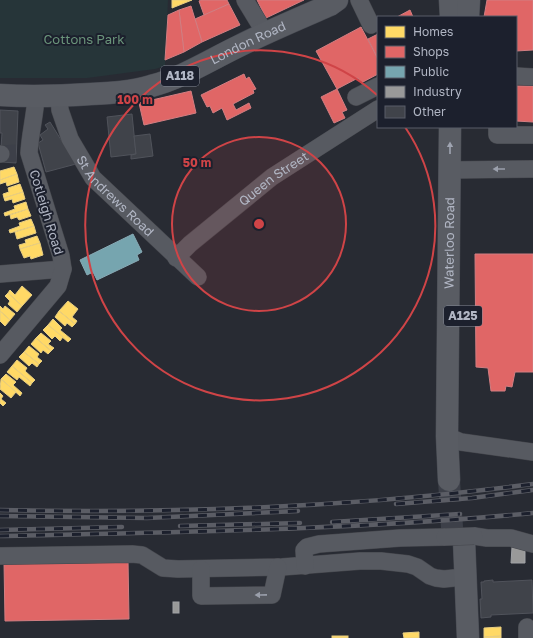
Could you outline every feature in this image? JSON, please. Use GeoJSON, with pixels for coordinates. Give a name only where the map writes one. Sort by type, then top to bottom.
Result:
{"type":"FeatureCollection","features":[{"type":"Feature","properties":{"kind":"main road","name":"London Road"},"geometry":{"type":"LineString","coordinates":[[0,95],[36,97],[116,93],[152,86],[177,77],[333,3],[348,4],[354,0]]}},
{"type":"Feature","properties":{"kind":"main road"},"geometry":{"type":"LineString","coordinates":[[450,0],[451,16]]}},
{"type":"Feature","properties":{"kind":"main road"},"geometry":{"type":"LineString","coordinates":[[468,16],[469,0]]}},
{"type":"Feature","properties":{"kind":"main road","name":"Waterloo Road"},"geometry":{"type":"LineString","coordinates":[[450,128],[457,170],[454,439],[455,480]]}},
{"type":"Feature","properties":{"kind":"main road","name":"Waterloo Road"},"geometry":{"type":"LineString","coordinates":[[457,170],[466,128]]}},
{"type":"Feature","properties":{"kind":"main road"},"geometry":{"type":"LineString","coordinates":[[457,638],[454,578],[459,539]]}},
{"type":"Feature","properties":{"kind":"main road"},"geometry":{"type":"LineString","coordinates":[[459,539],[468,638]]}},
{"type":"Feature","properties":{"kind":"street"},"geometry":{"type":"LineString","coordinates":[[246,0],[265,34]]}},
{"type":"Feature","properties":{"kind":"street"},"geometry":{"type":"LineString","coordinates":[[359,0],[371,25]]}},
{"type":"Feature","properties":{"kind":"street"},"geometry":{"type":"LineString","coordinates":[[517,76],[533,77]]}},
{"type":"Feature","properties":{"kind":"street"},"geometry":{"type":"LineString","coordinates":[[356,97],[377,86]]}},
{"type":"Feature","properties":{"kind":"street","name":"St Andrews Road"},"geometry":{"type":"LineString","coordinates":[[58,96],[60,110],[70,139],[93,178],[176,258],[198,277]]}},
{"type":"Feature","properties":{"kind":"street","name":"Cotleigh Road"},"geometry":{"type":"LineString","coordinates":[[0,355],[58,286],[63,269],[61,256],[12,153],[30,137],[35,112],[36,97]]}},
{"type":"Feature","properties":{"kind":"street","name":"Queen Street"},"geometry":{"type":"LineString","coordinates":[[176,258],[190,244],[272,177],[377,110]]}},
{"type":"Feature","properties":{"kind":"street"},"geometry":{"type":"LineString","coordinates":[[497,128],[497,135],[533,135]]}},
{"type":"Feature","properties":{"kind":"street"},"geometry":{"type":"LineString","coordinates":[[457,170],[533,169]]}},
{"type":"Feature","properties":{"kind":"street"},"geometry":{"type":"LineString","coordinates":[[0,274],[63,269]]}},
{"type":"Feature","properties":{"kind":"street"},"geometry":{"type":"LineString","coordinates":[[454,439],[533,452]]}},
{"type":"Feature","properties":{"kind":"street"},"geometry":{"type":"LineString","coordinates":[[305,566],[304,550],[307,547],[319,544],[393,538],[511,538],[533,544]]}},
{"type":"Feature","properties":{"kind":"street"},"geometry":{"type":"LineString","coordinates":[[0,556],[132,554],[142,555],[163,568],[178,569],[305,566],[360,561],[398,562],[417,567],[430,576],[436,578],[454,578]]}},
{"type":"Feature","properties":{"kind":"street"},"geometry":{"type":"LineString","coordinates":[[201,569],[202,596],[272,595],[278,567]]}},
{"type":"Feature","properties":{"kind":"green space","name":"Cottons Park"},"geometry":{"type":"Polygon","coordinates":[[[0,0],[168,0],[165,66],[155,69],[87,78],[0,78],[0,0]]]}},
{"type":"Feature","properties":{"kind":"building: Homes"},"geometry":{"type":"Polygon","coordinates":[[[172,0],[192,0],[172,8],[172,0]]]}},
{"type":"Feature","properties":{"kind":"building: Homes"},"geometry":{"type":"Polygon","coordinates":[[[14,167],[17,174],[0,180],[0,171],[14,167]]]}},
{"type":"Feature","properties":{"kind":"building: Homes"},"geometry":{"type":"Polygon","coordinates":[[[17,174],[19,182],[7,186],[6,182],[0,184],[0,180],[17,174]]]}},
{"type":"Feature","properties":{"kind":"building: Homes"},"geometry":{"type":"Polygon","coordinates":[[[20,184],[23,192],[4,198],[3,194],[9,192],[8,188],[20,184]]]}},
{"type":"Feature","properties":{"kind":"building: Homes"},"geometry":{"type":"Polygon","coordinates":[[[23,192],[25,199],[13,203],[12,199],[5,201],[4,198],[23,192]]]}},
{"type":"Feature","properties":{"kind":"building: Homes"},"geometry":{"type":"Polygon","coordinates":[[[26,202],[28,209],[5,216],[4,213],[15,209],[14,206],[26,202]]]}},
{"type":"Feature","properties":{"kind":"building: Homes"},"geometry":{"type":"Polygon","coordinates":[[[28,209],[31,216],[19,220],[17,217],[11,219],[10,215],[28,209]]]}},
{"type":"Feature","properties":{"kind":"building: Homes"},"geometry":{"type":"Polygon","coordinates":[[[31,219],[34,226],[10,233],[9,230],[20,226],[19,223],[31,219]]]}},
{"type":"Feature","properties":{"kind":"building: Homes"},"geometry":{"type":"Polygon","coordinates":[[[34,226],[36,233],[17,239],[15,232],[34,226]]]}},
{"type":"Feature","properties":{"kind":"building: Homes"},"geometry":{"type":"Polygon","coordinates":[[[37,236],[40,243],[20,249],[19,245],[26,243],[25,240],[37,236]]]}},
{"type":"Feature","properties":{"kind":"building: Homes"},"geometry":{"type":"Polygon","coordinates":[[[40,243],[43,255],[31,259],[30,256],[24,258],[20,249],[40,243]]]}},
{"type":"Feature","properties":{"kind":"building: Homes"},"geometry":{"type":"Polygon","coordinates":[[[22,286],[32,295],[22,306],[8,293],[10,290],[15,295],[22,286]]]}},
{"type":"Feature","properties":{"kind":"building: Homes"},"geometry":{"type":"Polygon","coordinates":[[[8,293],[22,306],[17,312],[8,304],[10,301],[5,296],[8,293]]]}},
{"type":"Feature","properties":{"kind":"building: Homes"},"geometry":{"type":"Polygon","coordinates":[[[68,301],[78,309],[72,317],[77,321],[75,324],[59,311],[68,301]]]}},
{"type":"Feature","properties":{"kind":"building: Homes"},"geometry":{"type":"Polygon","coordinates":[[[0,306],[3,309],[5,306],[15,314],[10,320],[0,311],[0,306]]]}},
{"type":"Feature","properties":{"kind":"building: Homes"},"geometry":{"type":"Polygon","coordinates":[[[0,311],[10,320],[5,326],[0,321],[0,311]]]}},
{"type":"Feature","properties":{"kind":"building: Homes"},"geometry":{"type":"Polygon","coordinates":[[[59,311],[75,324],[72,327],[67,323],[65,326],[55,317],[59,311]]]}},
{"type":"Feature","properties":{"kind":"building: Homes"},"geometry":{"type":"Polygon","coordinates":[[[53,319],[62,328],[60,330],[71,339],[68,342],[48,325],[53,319]]]}},
{"type":"Feature","properties":{"kind":"building: Homes"},"geometry":{"type":"Polygon","coordinates":[[[48,325],[63,337],[60,341],[55,336],[52,339],[43,330],[48,325]]]}},
{"type":"Feature","properties":{"kind":"building: Homes"},"geometry":{"type":"Polygon","coordinates":[[[41,333],[51,341],[48,344],[54,348],[51,351],[36,338],[41,333]]]}},
{"type":"Feature","properties":{"kind":"building: Homes"},"geometry":{"type":"Polygon","coordinates":[[[36,338],[51,351],[48,354],[43,350],[41,353],[31,344],[36,338]]]}},
{"type":"Feature","properties":{"kind":"building: Homes"},"geometry":{"type":"Polygon","coordinates":[[[29,346],[39,354],[37,357],[42,361],[39,364],[24,352],[29,346]]]}},
{"type":"Feature","properties":{"kind":"building: Homes"},"geometry":{"type":"Polygon","coordinates":[[[24,352],[39,364],[37,367],[32,363],[29,366],[19,357],[24,352]]]}},
{"type":"Feature","properties":{"kind":"building: Homes"},"geometry":{"type":"Polygon","coordinates":[[[17,360],[27,368],[25,371],[35,380],[32,383],[12,366],[17,360]]]}},
{"type":"Feature","properties":{"kind":"building: Homes"},"geometry":{"type":"Polygon","coordinates":[[[12,366],[32,383],[30,386],[19,377],[17,380],[7,372],[12,366]]]}},
{"type":"Feature","properties":{"kind":"building: Homes"},"geometry":{"type":"Polygon","coordinates":[[[6,374],[16,382],[13,385],[22,393],[20,396],[1,379],[6,374]]]}},
{"type":"Feature","properties":{"kind":"building: Homes"},"geometry":{"type":"Polygon","coordinates":[[[1,379],[16,392],[11,398],[0,389],[1,379]]]}},
{"type":"Feature","properties":{"kind":"building: Homes"},"geometry":{"type":"Polygon","coordinates":[[[0,393],[3,396],[1,399],[6,403],[3,406],[0,403],[0,393]]]}},
{"type":"Feature","properties":{"kind":"building: Homes"},"geometry":{"type":"Polygon","coordinates":[[[501,627],[501,636],[484,637],[484,628],[501,627]]]}},
{"type":"Feature","properties":{"kind":"building: Homes"},"geometry":{"type":"Polygon","coordinates":[[[419,632],[419,638],[404,638],[403,633],[419,632]]]}},
{"type":"Feature","properties":{"kind":"building: Homes"},"geometry":{"type":"Polygon","coordinates":[[[332,636],[348,636],[348,638],[332,638],[332,636]]]}},
{"type":"Feature","properties":{"kind":"building: Homes"},"geometry":{"type":"Polygon","coordinates":[[[501,636],[501,638],[484,638],[484,637],[501,636]]]}},
{"type":"Feature","properties":{"kind":"building: Shops"},"geometry":{"type":"Polygon","coordinates":[[[227,0],[229,4],[204,15],[199,1],[227,0]]]}},
{"type":"Feature","properties":{"kind":"building: Shops"},"geometry":{"type":"Polygon","coordinates":[[[257,0],[304,0],[266,18],[257,0]]]}},
{"type":"Feature","properties":{"kind":"building: Shops"},"geometry":{"type":"Polygon","coordinates":[[[487,0],[533,0],[533,50],[517,51],[517,16],[484,16],[487,0]]]}},
{"type":"Feature","properties":{"kind":"building: Shops"},"geometry":{"type":"Polygon","coordinates":[[[229,4],[240,25],[202,42],[195,19],[229,4]]]}},
{"type":"Feature","properties":{"kind":"building: Shops"},"geometry":{"type":"Polygon","coordinates":[[[191,6],[202,42],[184,52],[179,10],[191,6]]]}},
{"type":"Feature","properties":{"kind":"building: Shops"},"geometry":{"type":"Polygon","coordinates":[[[179,10],[184,52],[165,60],[168,15],[179,10]]]}},
{"type":"Feature","properties":{"kind":"building: Shops"},"geometry":{"type":"Polygon","coordinates":[[[410,10],[413,16],[399,16],[410,10]]]}},
{"type":"Feature","properties":{"kind":"building: Shops"},"geometry":{"type":"Polygon","coordinates":[[[361,27],[377,57],[377,75],[361,83],[358,78],[337,89],[316,51],[361,27]]]}},
{"type":"Feature","properties":{"kind":"building: Shops"},"geometry":{"type":"Polygon","coordinates":[[[377,34],[377,57],[368,39],[377,34]]]}},
{"type":"Feature","properties":{"kind":"building: Shops"},"geometry":{"type":"Polygon","coordinates":[[[244,74],[246,79],[249,77],[256,89],[253,90],[254,93],[233,104],[236,110],[249,103],[251,108],[227,120],[222,108],[213,113],[210,106],[207,107],[201,95],[244,74]]]}},
{"type":"Feature","properties":{"kind":"building: Shops"},"geometry":{"type":"Polygon","coordinates":[[[517,86],[533,86],[533,122],[517,121],[517,86]]]}},
{"type":"Feature","properties":{"kind":"building: Shops"},"geometry":{"type":"Polygon","coordinates":[[[337,89],[347,110],[342,112],[345,118],[334,123],[321,97],[337,89]]]}},
{"type":"Feature","properties":{"kind":"building: Shops"},"geometry":{"type":"Polygon","coordinates":[[[191,91],[196,113],[144,125],[139,103],[191,91]]]}},
{"type":"Feature","properties":{"kind":"building: Shops"},"geometry":{"type":"Polygon","coordinates":[[[475,254],[533,254],[533,372],[515,372],[512,387],[506,386],[505,391],[491,391],[488,368],[476,367],[475,254]]]}},
{"type":"Feature","properties":{"kind":"building: Shops"},"geometry":{"type":"Polygon","coordinates":[[[128,560],[129,619],[5,621],[4,562],[128,560]]]}},
{"type":"Feature","properties":{"kind":"building: Public"},"geometry":{"type":"Polygon","coordinates":[[[133,234],[142,252],[137,255],[139,260],[97,280],[93,272],[87,275],[80,260],[133,234]]]}},
{"type":"Feature","properties":{"kind":"building: Industry"},"geometry":{"type":"Polygon","coordinates":[[[512,547],[525,548],[525,563],[511,563],[512,547]]]}},
{"type":"Feature","properties":{"kind":"building: Industry"},"geometry":{"type":"Polygon","coordinates":[[[173,602],[179,602],[179,613],[173,613],[173,602]]]}},
{"type":"Feature","properties":{"kind":"building: Other"},"geometry":{"type":"Polygon","coordinates":[[[0,110],[18,111],[16,163],[0,162],[2,133],[0,133],[0,110]]]}},
{"type":"Feature","properties":{"kind":"building: Other"},"geometry":{"type":"Polygon","coordinates":[[[132,114],[136,154],[111,157],[107,117],[132,114]]]}},
{"type":"Feature","properties":{"kind":"building: Other"},"geometry":{"type":"Polygon","coordinates":[[[50,122],[76,164],[46,172],[38,143],[43,140],[40,135],[48,129],[45,125],[50,122]]]}},
{"type":"Feature","properties":{"kind":"building: Other"},"geometry":{"type":"Polygon","coordinates":[[[150,134],[153,156],[131,159],[131,155],[136,154],[134,136],[150,134]]]}},
{"type":"Feature","properties":{"kind":"building: Other"},"geometry":{"type":"Polygon","coordinates":[[[493,580],[493,582],[532,580],[533,613],[491,615],[491,617],[481,618],[481,582],[493,580]]]}},
{"type":"Feature","properties":{"kind":"tunnel"},"geometry":{"type":"LineString","coordinates":[[1,154],[16,153]]}},
{"type":"Feature","properties":{"kind":"tunnel"},"geometry":{"type":"LineString","coordinates":[[449,480],[453,543]]}},
{"type":"Feature","properties":{"kind":"railway"},"geometry":{"type":"LineString","coordinates":[[0,510],[133,511],[267,507],[400,498],[533,484]]}},
{"type":"Feature","properties":{"kind":"railway"},"geometry":{"type":"LineString","coordinates":[[396,504],[472,498],[533,490]]}},
{"type":"Feature","properties":{"kind":"railway"},"geometry":{"type":"LineString","coordinates":[[0,516],[147,518],[298,511]]}},
{"type":"Feature","properties":{"kind":"railway"},"geometry":{"type":"LineString","coordinates":[[0,536],[334,527],[467,519],[533,513]]}},
{"type":"Feature","properties":{"kind":"railway"},"geometry":{"type":"LineString","coordinates":[[332,522],[460,514]]}},
{"type":"Feature","properties":{"kind":"railway"},"geometry":{"type":"LineString","coordinates":[[180,526],[300,523]]}},
{"type":"Feature","properties":{"kind":"railway"},"geometry":{"type":"LineString","coordinates":[[0,530],[122,527]]}}]}
